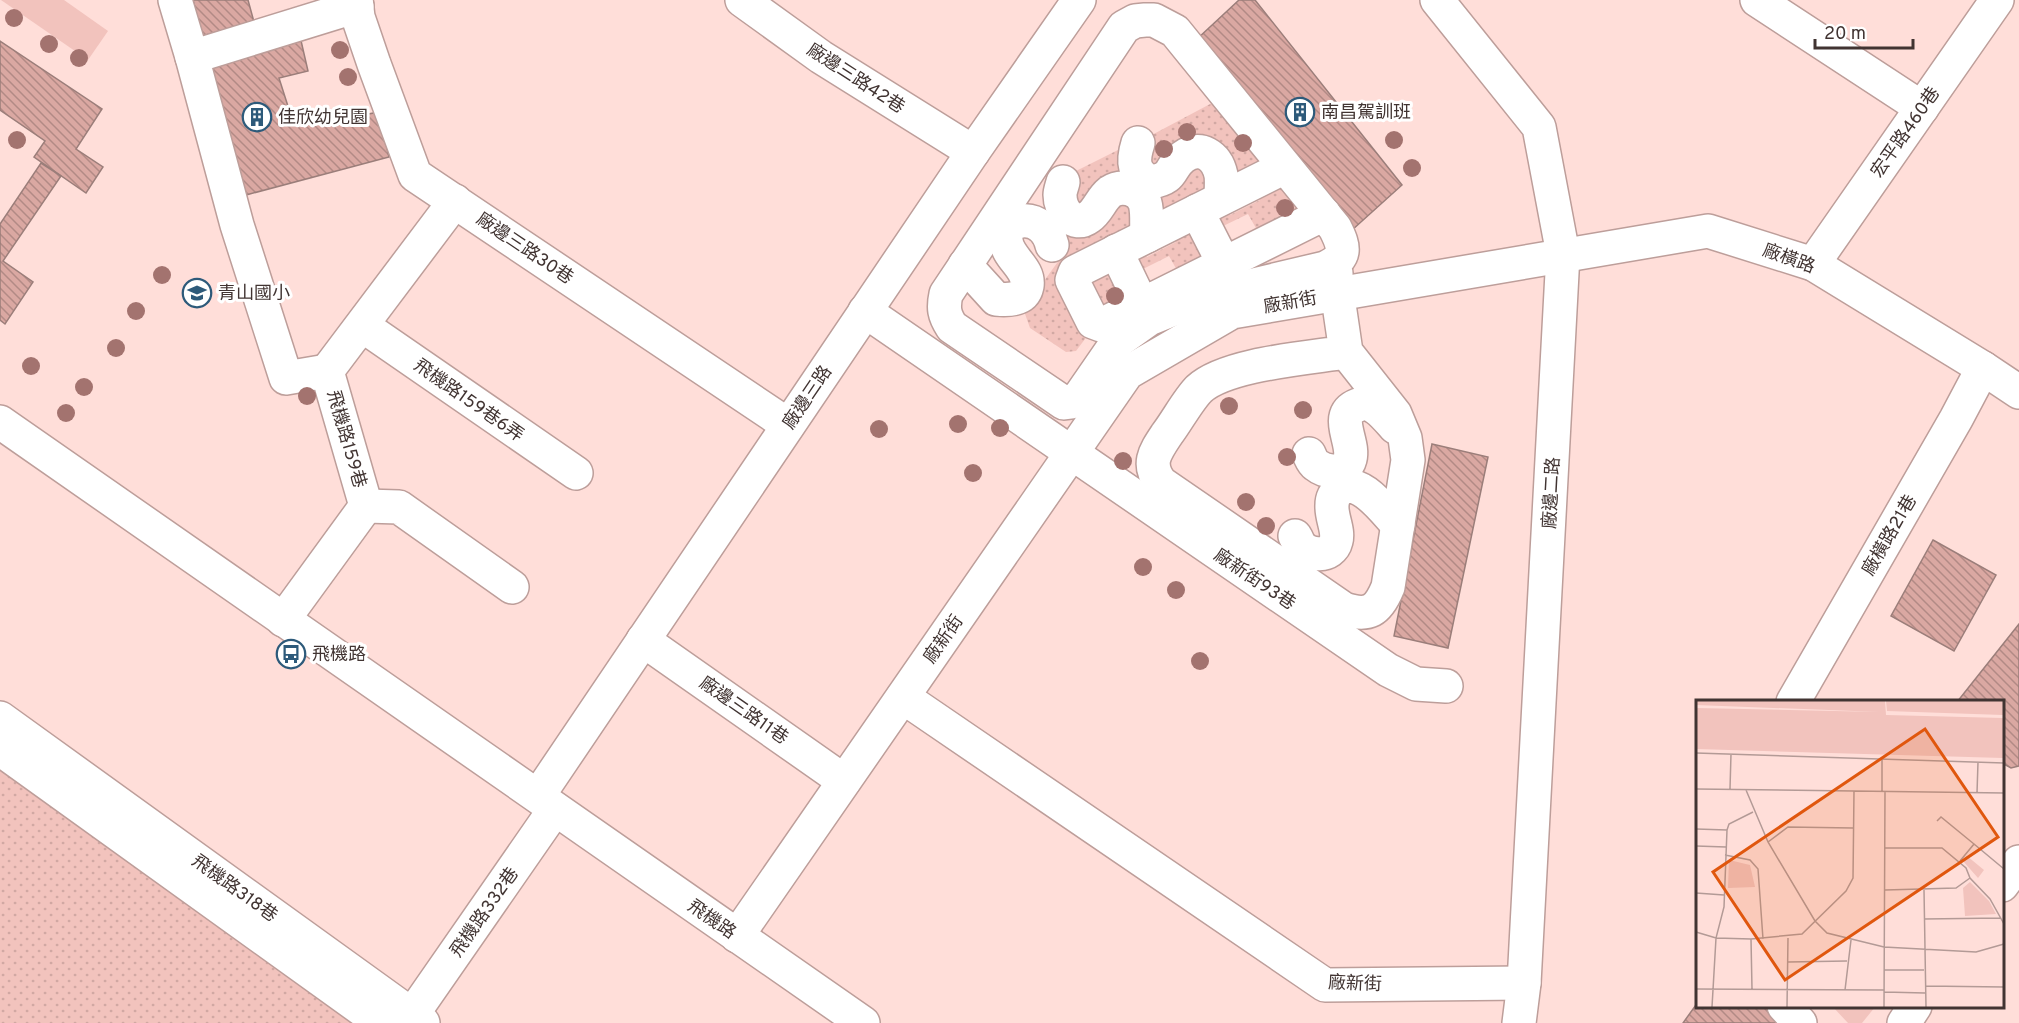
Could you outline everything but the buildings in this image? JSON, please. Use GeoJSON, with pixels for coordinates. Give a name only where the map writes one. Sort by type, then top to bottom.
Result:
{"type":"FeatureCollection","features":[{"type":"Feature","properties":{"kind":"street"},"geometry":{"type":"LineString","coordinates":[[175,0],[237,225],[286,378],[327,371]]}},
{"type":"Feature","properties":{"kind":"street","name":"廠邊三路42巷"},"geometry":{"type":"LineString","coordinates":[[742,0],[821,57],[973,152]]}},
{"type":"Feature","properties":{"kind":"street","name":"廠邊三路"},"geometry":{"type":"LineString","coordinates":[[546,802],[643,640],[1078,0]]}},
{"type":"Feature","properties":{"kind":"street","name":"廠邊二路"},"geometry":{"type":"LineString","coordinates":[[1437,0],[1539,127],[1563,254],[1524,983],[1519,1023]]}},
{"type":"Feature","properties":{"kind":"street"},"geometry":{"type":"LineString","coordinates":[[1757,0],[1922,108]]}},
{"type":"Feature","properties":{"kind":"street","name":"宏平路460巷"},"geometry":{"type":"LineString","coordinates":[[1813,264],[1997,0]]}},
{"type":"Feature","properties":{"kind":"street"},"geometry":{"type":"LineString","coordinates":[[192,57],[356,3]]}},
{"type":"Feature","properties":{"kind":"street","name":"廠邊三路30巷"},"geometry":{"type":"LineString","coordinates":[[356,3],[358,17],[374,64],[416,175],[788,425]]}},
{"type":"Feature","properties":{"kind":"street"},"geometry":{"type":"LineString","coordinates":[[1337,278],[1324,268],[1203,297],[1149,319],[1118,341],[1080,396],[1072,402],[1064,403],[952,327],[944,315],[943,305],[946,294],[1124,27],[1135,21],[1154,20],[1175,31],[1324,214],[1342,242],[1337,278],[1346,352],[1395,414],[1406,438],[1408,460],[1388,587],[1382,600],[1372,610],[1359,614],[1344,609],[1161,483],[1154,475],[1152,463],[1157,449],[1199,389],[1220,376],[1244,368],[1346,352]]}},
{"type":"Feature","properties":{"kind":"street"},"geometry":{"type":"LineString","coordinates":[[1138,143],[1134,154],[1136,168],[1142,177],[1152,182],[1168,177],[1178,161],[1192,152],[1202,151],[1211,156],[1218,165],[1221,176],[1209,205],[1224,264]]}},
{"type":"Feature","properties":{"kind":"street"},"geometry":{"type":"LineString","coordinates":[[1285,166],[1075,272],[1072,280],[1094,322],[1101,325],[1324,214]]}},
{"type":"Feature","properties":{"kind":"street"},"geometry":{"type":"LineString","coordinates":[[1063,182],[1060,193],[1061,206],[1068,216],[1077,221],[1093,214],[1103,199],[1118,188],[1127,188],[1138,193],[1145,202],[1147,236]]}},
{"type":"Feature","properties":{"kind":"street","name":"飛機路159巷"},"geometry":{"type":"LineString","coordinates":[[282,620],[366,506],[327,371],[455,201]]}},
{"type":"Feature","properties":{"kind":"street"},"geometry":{"type":"LineString","coordinates":[[965,265],[996,299],[1010,300],[1020,297],[1027,288],[1027,278],[1009,250],[1006,233],[1013,224],[1022,221],[1035,222],[1043,226],[1049,234],[1052,245]]}},
{"type":"Feature","properties":{"kind":"street","name":"廠橫路"},"geometry":{"type":"LineString","coordinates":[[1563,254],[1708,231],[1813,264],[2019,392]]}},
{"type":"Feature","properties":{"kind":"street"},"geometry":{"type":"LineString","coordinates":[[1116,251],[1142,305]]}},
{"type":"Feature","properties":{"kind":"street","name":"廠新街"},"geometry":{"type":"LineString","coordinates":[[1524,983],[1325,985],[903,697],[1126,373],[1232,312],[1337,278],[1563,254]]}},
{"type":"Feature","properties":{"kind":"street","name":"廠新街93巷"},"geometry":{"type":"LineString","coordinates":[[865,311],[1388,670],[1416,684],[1446,686]]}},
{"type":"Feature","properties":{"kind":"street","name":"飛機路159巷6弄"},"geometry":{"type":"LineString","coordinates":[[363,326],[576,473]]}},
{"type":"Feature","properties":{"kind":"street","name":"廠橫路21巷"},"geometry":{"type":"LineString","coordinates":[[1794,700],[1983,368]]}},
{"type":"Feature","properties":{"kind":"street"},"geometry":{"type":"LineString","coordinates":[[1309,454],[1313,464],[1325,471],[1337,472],[1346,467],[1350,459],[1346,416],[1351,409],[1360,404],[1370,404],[1381,411],[1406,438]]}},
{"type":"Feature","properties":{"kind":"street","name":"飛機路"},"geometry":{"type":"LineString","coordinates":[[0,422],[863,1023]]}},
{"type":"Feature","properties":{"kind":"street"},"geometry":{"type":"LineString","coordinates":[[1295,536],[1300,546],[1311,553],[1323,554],[1333,549],[1337,540],[1332,507],[1333,498],[1338,490],[1347,486],[1356,486],[1368,493],[1398,525]]}},
{"type":"Feature","properties":{"kind":"street"},"geometry":{"type":"LineString","coordinates":[[366,506],[399,507],[512,587]]}},
{"type":"Feature","properties":{"kind":"street","name":"廠邊三路11巷"},"geometry":{"type":"LineString","coordinates":[[643,640],[844,781]]}},
{"type":"Feature","properties":{"kind":"street"},"geometry":{"type":"LineString","coordinates":[[737,936],[903,697]]}},
{"type":"Feature","properties":{"kind":"street","name":"飛機路318巷"},"geometry":{"type":"LineString","coordinates":[[0,718],[418,1019]]}},
{"type":"Feature","properties":{"kind":"street"},"geometry":{"type":"LineString","coordinates":[[0,749],[381,1023]]}},
{"type":"Feature","properties":{"kind":"street","name":"飛機路332巷"},"geometry":{"type":"LineString","coordinates":[[418,1019],[546,802]]}},
{"type":"Feature","properties":{"kind":"street"},"geometry":{"type":"LineString","coordinates":[[2004,882],[2019,862]]}},
{"type":"Feature","properties":{"kind":"street"},"geometry":{"type":"LineString","coordinates":[[1786,1008],[1800,1023]]}},
{"type":"Feature","properties":{"kind":"street"},"geometry":{"type":"LineString","coordinates":[[1904,1023],[1915,1008]]}},
{"type":"Feature","properties":{"kind":"shaded area"},"geometry":{"type":"Polygon","coordinates":[[[1,0],[64,0],[108,31],[88,60],[1,0]]]}},
{"type":"Feature","properties":{"kind":"shaded area"},"geometry":{"type":"Polygon","coordinates":[[[1212,103],[1269,157],[1229,183],[1226,162],[1150,169],[1148,137],[1212,103]]]}},
{"type":"Feature","properties":{"kind":"shaded area"},"geometry":{"type":"Polygon","coordinates":[[[1126,146],[1126,169],[1077,209],[1072,173],[1126,146]]]}},
{"type":"Feature","properties":{"kind":"shaded area"},"geometry":{"type":"Polygon","coordinates":[[[1200,164],[1212,186],[1156,221],[1156,190],[1200,164]]]}},
{"type":"Feature","properties":{"kind":"shaded area"},"geometry":{"type":"Polygon","coordinates":[[[1284,174],[1318,212],[1257,230],[1248,214],[1219,228],[1209,210],[1224,203],[1230,215],[1260,200],[1254,189],[1284,174]]]}},
{"type":"Feature","properties":{"kind":"shaded area"},"geometry":{"type":"Polygon","coordinates":[[[1127,196],[1137,232],[1068,268],[1091,331],[1076,351],[1066,352],[1030,328],[1024,311],[1065,252],[1061,232],[1127,196]]]}},
{"type":"Feature","properties":{"kind":"shaded area"},"geometry":{"type":"Polygon","coordinates":[[[1192,222],[1209,257],[1178,272],[1169,256],[1139,271],[1130,253],[1142,247],[1147,257],[1176,242],[1172,233],[1192,222]]]}},
{"type":"Feature","properties":{"kind":"shaded area"},"geometry":{"type":"Polygon","coordinates":[[[1108,261],[1134,298],[1101,319],[1080,276],[1108,261]]]}},
{"type":"Feature","properties":{"kind":"shaded area"},"geometry":{"type":"Polygon","coordinates":[[[0,764],[359,1023],[0,1023],[0,764]]]}},
{"type":"Feature","properties":{"kind":"shaded area"},"geometry":{"type":"Polygon","coordinates":[[[1834,1008],[1874,1008],[1862,1023],[1848,1023],[1834,1008]]]}},
{"type":"Feature","properties":{"kind":"place","name":"南昌駕訓班"},"geometry":{"type":"Point","coordinates":[1300,112]}},
{"type":"Feature","properties":{"kind":"place","name":"佳欣幼兒園"},"geometry":{"type":"Point","coordinates":[257,117]}},
{"type":"Feature","properties":{"kind":"place","name":"青山國小"},"geometry":{"type":"Point","coordinates":[197,293]}},
{"type":"Feature","properties":{"kind":"place","name":"飛機路"},"geometry":{"type":"Point","coordinates":[291,654]}}]}
